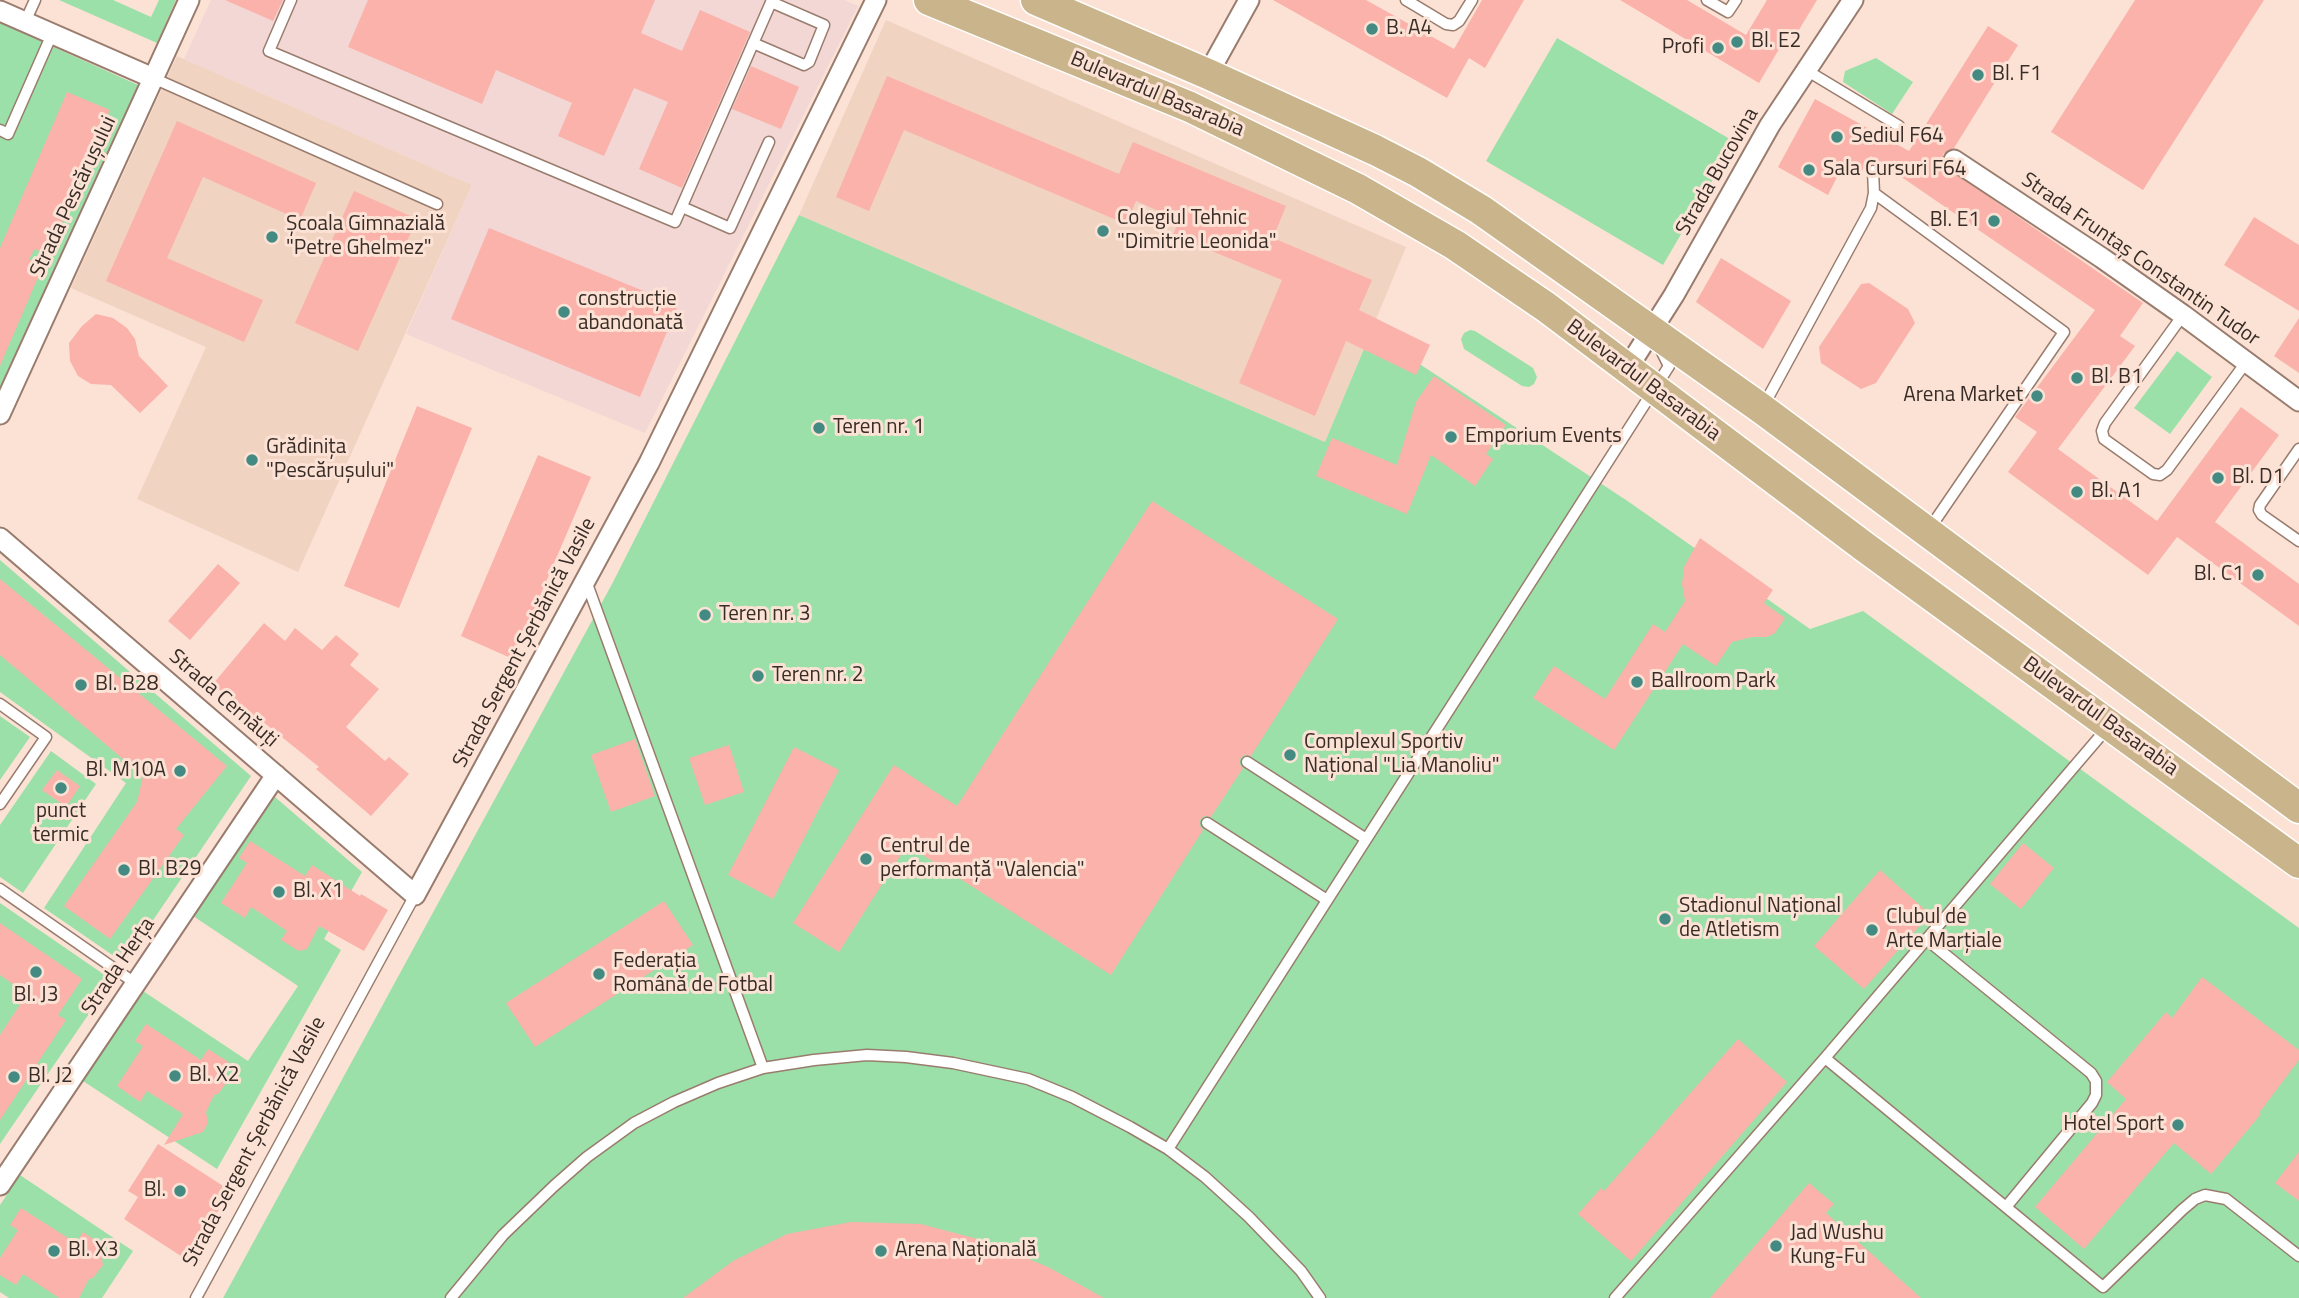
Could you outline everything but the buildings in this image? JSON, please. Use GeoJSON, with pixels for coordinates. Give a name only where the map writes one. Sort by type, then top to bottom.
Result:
{"type":"FeatureCollection","features":[{"type":"Feature","properties":{"kind":"main road","name":"Bulevardul Basarabia"},"geometry":{"type":"LineString","coordinates":[[929,0],[1190,107],[1358,189],[1455,245],[1546,307],[1866,548],[2299,863]]}},
{"type":"Feature","properties":{"kind":"main road","name":"Bulevardul Basarabia"},"geometry":{"type":"LineString","coordinates":[[1036,0],[1375,150],[1451,191],[1508,228],[1762,408],[2299,808]]}},
{"type":"Feature","properties":{"kind":"street","name":"Strada Pescărușului"},"geometry":{"type":"LineString","coordinates":[[0,414],[189,0]]}},
{"type":"Feature","properties":{"kind":"street","name":"Strada Sergent Șerbănică Vasile"},"geometry":{"type":"LineString","coordinates":[[415,894],[649,463],[876,0]]}},
{"type":"Feature","properties":{"kind":"street"},"geometry":{"type":"LineString","coordinates":[[1208,74],[1249,0]]}},
{"type":"Feature","properties":{"kind":"street","name":"Strada Bucovina"},"geometry":{"type":"LineString","coordinates":[[1627,369],[1653,330],[1770,125],[1853,0]]}},
{"type":"Feature","properties":{"kind":"street"},"geometry":{"type":"LineString","coordinates":[[0,11],[153,78]]}},
{"type":"Feature","properties":{"kind":"street","name":"Strada Fruntaș Constantin Tudor"},"geometry":{"type":"LineString","coordinates":[[1954,160],[2102,258],[2299,401]]}},
{"type":"Feature","properties":{"kind":"street","name":"Strada Cernăuți"},"geometry":{"type":"LineString","coordinates":[[0,538],[415,894]]}},
{"type":"Feature","properties":{"kind":"street","name":"Strada Herța"},"geometry":{"type":"LineString","coordinates":[[2,1177],[276,775]]}},
{"type":"Feature","properties":{"kind":"lane"},"geometry":{"type":"LineString","coordinates":[[25,22],[35,0]]}},
{"type":"Feature","properties":{"kind":"lane"},"geometry":{"type":"LineString","coordinates":[[291,0],[269,51],[675,222],[753,43],[772,1],[824,26],[809,62],[804,65],[753,43]]}},
{"type":"Feature","properties":{"kind":"lane"},"geometry":{"type":"LineString","coordinates":[[1406,0],[1446,24],[1454,25],[1472,0]]}},
{"type":"Feature","properties":{"kind":"lane"},"geometry":{"type":"LineString","coordinates":[[1707,0],[1728,12],[1736,0]]}},
{"type":"Feature","properties":{"kind":"lane"},"geometry":{"type":"LineString","coordinates":[[0,130],[8,134],[52,34]]}},
{"type":"Feature","properties":{"kind":"lane"},"geometry":{"type":"LineString","coordinates":[[1809,65],[1899,127]]}},
{"type":"Feature","properties":{"kind":"lane"},"geometry":{"type":"LineString","coordinates":[[153,78],[437,204]]}},
{"type":"Feature","properties":{"kind":"lane"},"geometry":{"type":"LineString","coordinates":[[682,207],[730,228],[769,142]]}},
{"type":"Feature","properties":{"kind":"lane"},"geometry":{"type":"LineString","coordinates":[[1762,408],[1871,208],[1874,193],[1873,171]]}},
{"type":"Feature","properties":{"kind":"lane"},"geometry":{"type":"LineString","coordinates":[[1874,193],[2064,332],[1927,531]]}},
{"type":"Feature","properties":{"kind":"lane"},"geometry":{"type":"LineString","coordinates":[[2183,315],[2105,423],[2102,431],[2104,439],[2153,474],[2160,475],[2167,470],[2247,362]]}},
{"type":"Feature","properties":{"kind":"lane"},"geometry":{"type":"LineString","coordinates":[[1168,1149],[1669,366],[1653,330]]}},
{"type":"Feature","properties":{"kind":"lane"},"geometry":{"type":"LineString","coordinates":[[2299,449],[2264,498],[2259,510],[2262,515],[2299,541]]}},
{"type":"Feature","properties":{"kind":"lane"},"geometry":{"type":"LineString","coordinates":[[586,580],[763,1068]]}},
{"type":"Feature","properties":{"kind":"lane"},"geometry":{"type":"LineString","coordinates":[[0,704],[46,737],[0,804]]}},
{"type":"Feature","properties":{"kind":"lane"},"geometry":{"type":"LineString","coordinates":[[1615,1298],[2111,724]]}},
{"type":"Feature","properties":{"kind":"lane"},"geometry":{"type":"LineString","coordinates":[[1247,762],[1366,839]]}},
{"type":"Feature","properties":{"kind":"lane"},"geometry":{"type":"LineString","coordinates":[[1208,823],[1327,900]]}},
{"type":"Feature","properties":{"kind":"lane"},"geometry":{"type":"LineString","coordinates":[[0,889],[135,983]]}},
{"type":"Feature","properties":{"kind":"lane","name":"Strada Sergent Șerbănică Vasile"},"geometry":{"type":"LineString","coordinates":[[196,1298],[415,894]]}},
{"type":"Feature","properties":{"kind":"lane"},"geometry":{"type":"LineString","coordinates":[[1926,939],[2091,1073],[2096,1080],[2096,1095],[2092,1103],[2006,1207]]}},
{"type":"Feature","properties":{"kind":"lane"},"geometry":{"type":"LineString","coordinates":[[451,1298],[503,1235],[587,1157],[634,1124],[674,1102],[763,1068],[867,1055],[953,1063],[1028,1079],[1072,1097],[1168,1149],[1205,1177],[1250,1217],[1301,1271],[1320,1298]]}},
{"type":"Feature","properties":{"kind":"lane"},"geometry":{"type":"LineString","coordinates":[[1825,1058],[2103,1287],[2182,1210],[2195,1199],[2205,1195],[2226,1199],[2299,1256]]}},
{"type":"Feature","properties":{"kind":"shaded area"},"geometry":{"type":"Polygon","coordinates":[[[211,0],[844,0],[858,6],[645,433],[406,334],[472,185],[184,59],[211,0]]]}},
{"type":"Feature","properties":{"kind":"shaded area","name":"Colegiul Tehnic \"Dimitrie Leonida\""},"geometry":{"type":"Polygon","coordinates":[[[886,20],[1406,247],[1325,442],[799,215],[886,20]]]}},
{"type":"Feature","properties":{"kind":"shaded area","name":"Școala Gimnazială \"Petre Ghelmez\""},"geometry":{"type":"Polygon","coordinates":[[[177,56],[472,185],[298,572],[137,499],[206,347],[71,288],[177,56]]]}},
{"type":"Feature","properties":{"kind":"green space"},"geometry":{"type":"Polygon","coordinates":[[[59,0],[113,0],[151,17],[159,0],[176,0],[157,43],[59,0]]]}},
{"type":"Feature","properties":{"kind":"green space"},"geometry":{"type":"Polygon","coordinates":[[[0,23],[138,85],[0,387],[0,23]]]}},
{"type":"Feature","properties":{"kind":"green space"},"geometry":{"type":"Polygon","coordinates":[[[1557,38],[1735,142],[1663,265],[1486,161],[1557,38]]]}},
{"type":"Feature","properties":{"kind":"green space"},"geometry":{"type":"Polygon","coordinates":[[[1876,58],[1913,82],[1892,114],[1843,82],[1845,71],[1876,58]]]}},
{"type":"Feature","properties":{"kind":"green space","name":"Complexul Sportiv Național \"Lia Manoliu\""},"geometry":{"type":"Polygon","coordinates":[[[799,215],[1325,442],[1371,332],[1629,502],[1810,629],[1863,611],[2299,928],[2299,1298],[223,1298],[612,584],[799,215]]]}},
{"type":"Feature","properties":{"kind":"green space"},"geometry":{"type":"Polygon","coordinates":[[[1470,330],[1533,368],[1537,377],[1534,384],[1529,387],[1522,386],[1464,349],[1461,339],[1464,333],[1470,330]]]}},
{"type":"Feature","properties":{"kind":"green space"},"geometry":{"type":"Polygon","coordinates":[[[2177,351],[2212,377],[2170,434],[2134,408],[2177,351]]]}},
{"type":"Feature","properties":{"kind":"green space"},"geometry":{"type":"Polygon","coordinates":[[[0,560],[251,776],[124,963],[44,908],[126,783],[0,692],[0,560]]]}},
{"type":"Feature","properties":{"kind":"green space"},"geometry":{"type":"Polygon","coordinates":[[[0,716],[30,737],[0,780],[0,716]]]}},
{"type":"Feature","properties":{"kind":"green space"},"geometry":{"type":"Polygon","coordinates":[[[51,751],[96,784],[23,893],[0,877],[0,825],[51,751]]]}},
{"type":"Feature","properties":{"kind":"green space"},"geometry":{"type":"Polygon","coordinates":[[[275,797],[362,872],[324,939],[341,950],[217,1169],[83,1081],[143,991],[248,1061],[298,986],[193,916],[275,797]]]}},
{"type":"Feature","properties":{"kind":"green space"},"geometry":{"type":"Polygon","coordinates":[[[0,903],[112,980],[0,1144],[0,903]]]}},
{"type":"Feature","properties":{"kind":"green space"},"geometry":{"type":"Polygon","coordinates":[[[20,1175],[133,1251],[102,1298],[9,1298],[0,1292],[0,1205],[20,1175]]]}},
{"type":"Feature","properties":{"kind":"place","name":"B. A4"},"geometry":{"type":"Point","coordinates":[1372,29]}},
{"type":"Feature","properties":{"kind":"place","name":"Bl. E2"},"geometry":{"type":"Point","coordinates":[1737,42]}},
{"type":"Feature","properties":{"kind":"place","name":"Profi"},"geometry":{"type":"Point","coordinates":[1718,48]}},
{"type":"Feature","properties":{"kind":"place","name":"Bl. F1"},"geometry":{"type":"Point","coordinates":[1978,75]}},
{"type":"Feature","properties":{"kind":"place","name":"Sediul F64"},"geometry":{"type":"Point","coordinates":[1837,137]}},
{"type":"Feature","properties":{"kind":"place","name":"Sala Cursuri F64"},"geometry":{"type":"Point","coordinates":[1809,170]}},
{"type":"Feature","properties":{"kind":"place","name":"Bl. E1"},"geometry":{"type":"Point","coordinates":[1994,221]}},
{"type":"Feature","properties":{"kind":"place","name":"Colegiul Tehnic \"Dimitrie Leonida\""},"geometry":{"type":"Point","coordinates":[1103,231]}},
{"type":"Feature","properties":{"kind":"place","name":"Școala Gimnazială \"Petre Ghelmez\""},"geometry":{"type":"Point","coordinates":[272,237]}},
{"type":"Feature","properties":{"kind":"place","name":"construcție abandonată"},"geometry":{"type":"Point","coordinates":[564,312]}},
{"type":"Feature","properties":{"kind":"place","name":"Bl. B1"},"geometry":{"type":"Point","coordinates":[2077,378]}},
{"type":"Feature","properties":{"kind":"place","name":"Arena Market"},"geometry":{"type":"Point","coordinates":[2037,396]}},
{"type":"Feature","properties":{"kind":"place","name":"Teren nr. 1"},"geometry":{"type":"Point","coordinates":[819,428]}},
{"type":"Feature","properties":{"kind":"place","name":"Emporium Events"},"geometry":{"type":"Point","coordinates":[1451,437]}},
{"type":"Feature","properties":{"kind":"place","name":"Grădinița \"Pescărușului\""},"geometry":{"type":"Point","coordinates":[252,460]}},
{"type":"Feature","properties":{"kind":"place","name":"Bl. D1"},"geometry":{"type":"Point","coordinates":[2218,478]}},
{"type":"Feature","properties":{"kind":"place","name":"Bl. A1"},"geometry":{"type":"Point","coordinates":[2077,492]}},
{"type":"Feature","properties":{"kind":"place","name":"Bl. C1"},"geometry":{"type":"Point","coordinates":[2258,575]}},
{"type":"Feature","properties":{"kind":"place","name":"Teren nr. 3"},"geometry":{"type":"Point","coordinates":[705,615]}},
{"type":"Feature","properties":{"kind":"place","name":"Teren nr. 2"},"geometry":{"type":"Point","coordinates":[758,676]}},
{"type":"Feature","properties":{"kind":"place","name":"Ballroom Park"},"geometry":{"type":"Point","coordinates":[1637,682]}},
{"type":"Feature","properties":{"kind":"place","name":"Bl. B28"},"geometry":{"type":"Point","coordinates":[81,685]}},
{"type":"Feature","properties":{"kind":"place","name":"Complexul Sportiv Național \"Lia Manoliu\""},"geometry":{"type":"Point","coordinates":[1290,755]}},
{"type":"Feature","properties":{"kind":"place","name":"Bl. M10A"},"geometry":{"type":"Point","coordinates":[180,771]}},
{"type":"Feature","properties":{"kind":"place","name":"punct termic"},"geometry":{"type":"Point","coordinates":[61,788]}},
{"type":"Feature","properties":{"kind":"place","name":"Centrul de performanță \"Valencia\""},"geometry":{"type":"Point","coordinates":[866,859]}},
{"type":"Feature","properties":{"kind":"place","name":"Bl. B29"},"geometry":{"type":"Point","coordinates":[124,870]}},
{"type":"Feature","properties":{"kind":"place","name":"Bl. X1"},"geometry":{"type":"Point","coordinates":[279,892]}},
{"type":"Feature","properties":{"kind":"place","name":"Stadionul Național de Atletism"},"geometry":{"type":"Point","coordinates":[1665,919]}},
{"type":"Feature","properties":{"kind":"place","name":"Clubul de Arte Marțiale"},"geometry":{"type":"Point","coordinates":[1872,930]}},
{"type":"Feature","properties":{"kind":"place","name":"Bl. J3"},"geometry":{"type":"Point","coordinates":[36,972]}},
{"type":"Feature","properties":{"kind":"place","name":"Federația Română de Fotbal"},"geometry":{"type":"Point","coordinates":[599,974]}},
{"type":"Feature","properties":{"kind":"place","name":"Bl. X2"},"geometry":{"type":"Point","coordinates":[175,1076]}},
{"type":"Feature","properties":{"kind":"place","name":"Bl. J2"},"geometry":{"type":"Point","coordinates":[14,1077]}},
{"type":"Feature","properties":{"kind":"place","name":"Hotel Sport"},"geometry":{"type":"Point","coordinates":[2178,1125]}},
{"type":"Feature","properties":{"kind":"place","name":"Bl."},"geometry":{"type":"Point","coordinates":[180,1191]}},
{"type":"Feature","properties":{"kind":"place","name":"Jad Wushu Kung-Fu"},"geometry":{"type":"Point","coordinates":[1776,1246]}},
{"type":"Feature","properties":{"kind":"place","name":"Bl. X3"},"geometry":{"type":"Point","coordinates":[54,1251]}},
{"type":"Feature","properties":{"kind":"place","name":"Arena Națională"},"geometry":{"type":"Point","coordinates":[881,1251]}}]}
